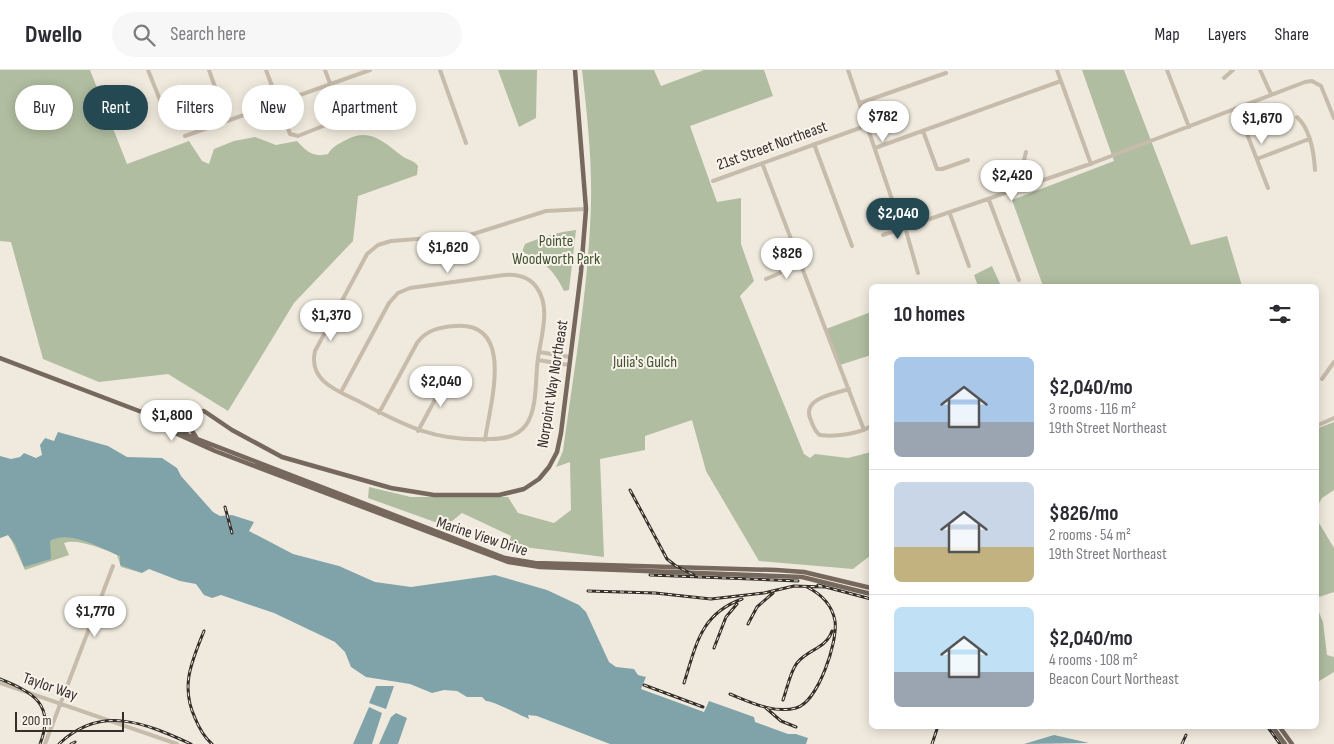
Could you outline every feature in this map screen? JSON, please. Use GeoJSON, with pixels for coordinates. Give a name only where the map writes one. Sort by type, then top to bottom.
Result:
{"type":"FeatureCollection","features":[{"type":"Feature","properties":{"kind":"main road","name":"Norpoint Way Northeast"},"geometry":{"type":"LineString","coordinates":[[190,416],[200,411],[208,413],[232,430],[282,457],[391,488],[434,495],[508,494],[524,489],[539,479],[553,460],[561,433],[581,272],[586,209],[575,70]]}},
{"type":"Feature","properties":{"kind":"main road","name":"Marine View Drive"},"geometry":{"type":"LineString","coordinates":[[0,358],[162,422],[199,440],[498,555],[521,561],[804,572],[869,588]]}},
{"type":"Feature","properties":{"kind":"main road"},"geometry":{"type":"LineString","coordinates":[[162,422],[174,422],[190,416]]}},
{"type":"Feature","properties":{"kind":"main road"},"geometry":{"type":"LineString","coordinates":[[176,428],[184,425],[190,416]]}},
{"type":"Feature","properties":{"kind":"main road"},"geometry":{"type":"LineString","coordinates":[[190,416],[191,432],[199,440]]}},
{"type":"Feature","properties":{"kind":"main road","name":"Marine View Drive"},"geometry":{"type":"LineString","coordinates":[[162,422],[192,441],[466,547],[516,564],[802,577],[869,594]]}},
{"type":"Feature","properties":{"kind":"main road"},"geometry":{"type":"LineString","coordinates":[[184,425],[187,435],[192,441]]}},
{"type":"Feature","properties":{"kind":"main road"},"geometry":{"type":"LineString","coordinates":[[1274,729],[1285,744]]}},
{"type":"Feature","properties":{"kind":"main road"},"geometry":{"type":"LineString","coordinates":[[1282,729],[1292,744]]}},
{"type":"Feature","properties":{"kind":"street"},"geometry":{"type":"LineString","coordinates":[[148,70],[158,96]]}},
{"type":"Feature","properties":{"kind":"street"},"geometry":{"type":"LineString","coordinates":[[209,70],[214,85]]}},
{"type":"Feature","properties":{"kind":"street"},"geometry":{"type":"LineString","coordinates":[[266,70],[272,85]]}},
{"type":"Feature","properties":{"kind":"street"},"geometry":{"type":"LineString","coordinates":[[326,70],[330,83]]}},
{"type":"Feature","properties":{"kind":"street"},"geometry":{"type":"LineString","coordinates":[[304,92],[370,70]]}},
{"type":"Feature","properties":{"kind":"street"},"geometry":{"type":"LineString","coordinates":[[440,70],[466,143]]}},
{"type":"Feature","properties":{"kind":"street"},"geometry":{"type":"LineString","coordinates":[[848,70],[900,220],[905,227],[918,273]]}},
{"type":"Feature","properties":{"kind":"street"},"geometry":{"type":"LineString","coordinates":[[1057,70],[1091,164]]}},
{"type":"Feature","properties":{"kind":"street"},"geometry":{"type":"LineString","coordinates":[[1167,70],[1189,127]]}},
{"type":"Feature","properties":{"kind":"street"},"geometry":{"type":"LineString","coordinates":[[1224,78],[1233,70]]}},
{"type":"Feature","properties":{"kind":"street"},"geometry":{"type":"LineString","coordinates":[[1260,70],[1271,94]]}},
{"type":"Feature","properties":{"kind":"street"},"geometry":{"type":"LineString","coordinates":[[860,103],[946,72]]}},
{"type":"Feature","properties":{"kind":"street"},"geometry":{"type":"LineString","coordinates":[[875,148],[1061,81]]}},
{"type":"Feature","properties":{"kind":"street"},"geometry":{"type":"LineString","coordinates":[[883,235],[950,214],[1116,155],[1305,82],[1315,82],[1323,88],[1334,118]]}},
{"type":"Feature","properties":{"kind":"street"},"geometry":{"type":"LineString","coordinates":[[1237,108],[1268,188]]}},
{"type":"Feature","properties":{"kind":"street"},"geometry":{"type":"LineString","coordinates":[[1297,117],[1304,124],[1315,170]]}},
{"type":"Feature","properties":{"kind":"street","name":"21st Street Northeast"},"geometry":{"type":"LineString","coordinates":[[713,180],[868,125]]}},
{"type":"Feature","properties":{"kind":"street"},"geometry":{"type":"LineString","coordinates":[[185,136],[202,130]]}},
{"type":"Feature","properties":{"kind":"street"},"geometry":{"type":"LineString","coordinates":[[288,130],[290,134],[298,136],[314,130]]}},
{"type":"Feature","properties":{"kind":"street"},"geometry":{"type":"LineString","coordinates":[[923,131],[937,169],[968,160]]}},
{"type":"Feature","properties":{"kind":"street"},"geometry":{"type":"LineString","coordinates":[[1257,159],[1309,139]]}},
{"type":"Feature","properties":{"kind":"street"},"geometry":{"type":"LineString","coordinates":[[814,144],[852,246]]}},
{"type":"Feature","properties":{"kind":"street"},"geometry":{"type":"LineString","coordinates":[[1026,152],[1023,164],[1030,186]]}},
{"type":"Feature","properties":{"kind":"street"},"geometry":{"type":"LineString","coordinates":[[762,163],[864,430]]}},
{"type":"Feature","properties":{"kind":"street"},"geometry":{"type":"LineString","coordinates":[[990,200],[1019,280]]}},
{"type":"Feature","properties":{"kind":"street"},"geometry":{"type":"LineString","coordinates":[[341,392],[389,303],[398,293],[410,288],[504,275],[523,276],[534,284],[544,302],[532,408],[526,424],[510,436],[485,440],[448,438],[418,431],[380,413],[326,384],[319,378],[314,365],[315,352],[367,254],[374,247],[391,242],[470,235],[546,211],[586,209]]}},
{"type":"Feature","properties":{"kind":"street"},"geometry":{"type":"LineString","coordinates":[[950,214],[969,266]]}},
{"type":"Feature","properties":{"kind":"street"},"geometry":{"type":"LineString","coordinates":[[766,278],[801,264]]}},
{"type":"Feature","properties":{"kind":"street"},"geometry":{"type":"LineString","coordinates":[[380,413],[417,343],[425,334],[451,326],[470,326],[487,338],[495,355],[485,440]]}},
{"type":"Feature","properties":{"kind":"street"},"geometry":{"type":"LineString","coordinates":[[539,352],[570,357]]}},
{"type":"Feature","properties":{"kind":"street"},"geometry":{"type":"LineString","coordinates":[[538,360],[569,364]]}},
{"type":"Feature","properties":{"kind":"street"},"geometry":{"type":"LineString","coordinates":[[1322,379],[1334,362]]}},
{"type":"Feature","properties":{"kind":"street"},"geometry":{"type":"LineString","coordinates":[[418,431],[438,394],[457,379]]}},
{"type":"Feature","properties":{"kind":"street"},"geometry":{"type":"LineString","coordinates":[[849,388],[814,402],[809,406],[808,412],[814,430],[820,435],[864,430],[869,427]]}},
{"type":"Feature","properties":{"kind":"street"},"geometry":{"type":"LineString","coordinates":[[1319,425],[1334,418]]}},
{"type":"Feature","properties":{"kind":"street"},"geometry":{"type":"LineString","coordinates":[[45,744],[113,566]]}},
{"type":"Feature","properties":{"kind":"street","name":"Taylor Way"},"geometry":{"type":"LineString","coordinates":[[0,683],[177,744]]}},
{"type":"Feature","properties":{"kind":"green space"},"geometry":{"type":"Polygon","coordinates":[[[0,70],[90,70],[96,85],[83,85],[83,130],[114,130],[127,164],[189,141],[202,161],[209,164],[214,149],[234,141],[255,137],[276,145],[297,141],[310,153],[323,155],[328,154],[343,141],[362,135],[382,141],[404,157],[415,162],[418,166],[417,175],[358,196],[353,241],[294,303],[228,411],[168,374],[99,382],[43,359],[11,242],[0,241],[0,70]]]}},
{"type":"Feature","properties":{"kind":"green space"},"geometry":{"type":"Polygon","coordinates":[[[498,70],[537,70],[536,118],[519,127],[498,70]]]}},
{"type":"Feature","properties":{"kind":"green space","name":"Julia's Gulch"},"geometry":{"type":"Polygon","coordinates":[[[582,70],[654,70],[661,86],[704,70],[764,70],[773,96],[690,126],[717,202],[741,198],[741,244],[754,281],[740,296],[804,454],[810,458],[815,454],[848,458],[869,453],[869,557],[853,569],[759,561],[706,471],[692,420],[645,436],[645,450],[600,459],[604,557],[508,545],[511,536],[462,513],[446,526],[368,498],[369,487],[411,497],[508,497],[518,513],[554,523],[571,510],[570,462],[556,467],[563,451],[580,327],[590,233],[591,169],[582,70]]]}},
{"type":"Feature","properties":{"kind":"green space"},"geometry":{"type":"Polygon","coordinates":[[[1082,70],[1124,70],[1191,245],[1227,236],[1241,284],[1042,284],[1012,200],[1114,161],[1082,70]]]}},
{"type":"Feature","properties":{"kind":"green space","name":"Pointe Woodworth Park"},"geometry":{"type":"Polygon","coordinates":[[[576,230],[569,290],[564,291],[556,277],[542,262],[522,252],[525,244],[550,235],[576,230]]]}},
{"type":"Feature","properties":{"kind":"green space"},"geometry":{"type":"Polygon","coordinates":[[[992,266],[1000,284],[977,284],[974,275],[992,266]]]}},
{"type":"Feature","properties":{"kind":"green space"},"geometry":{"type":"Polygon","coordinates":[[[869,313],[869,356],[840,365],[826,329],[869,313]]]}},
{"type":"Feature","properties":{"kind":"green space"},"geometry":{"type":"Polygon","coordinates":[[[1334,422],[1334,490],[1322,498],[1319,503],[1319,428],[1334,422]]]}},
{"type":"Feature","properties":{"kind":"green space"},"geometry":{"type":"Polygon","coordinates":[[[1319,523],[1334,548],[1334,592],[1319,597],[1319,523]]]}},
{"type":"Feature","properties":{"kind":"green space"},"geometry":{"type":"Polygon","coordinates":[[[0,529],[89,535],[140,566],[142,573],[121,567],[117,555],[76,542],[64,543],[69,555],[25,570],[8,535],[0,538],[0,529]]]}},
{"type":"Feature","properties":{"kind":"green space"},"geometry":{"type":"Polygon","coordinates":[[[1319,612],[1323,622],[1327,655],[1334,657],[1334,672],[1319,681],[1319,612]]]}},
{"type":"Feature","properties":{"kind":"water"},"geometry":{"type":"Polygon","coordinates":[[[58,432],[108,446],[127,457],[162,458],[177,468],[181,476],[213,512],[220,516],[232,515],[254,522],[249,531],[293,554],[339,566],[375,582],[411,587],[495,575],[547,590],[579,605],[586,612],[609,662],[616,667],[634,669],[638,675],[646,677],[641,689],[704,712],[709,701],[754,717],[755,722],[788,734],[796,734],[808,738],[806,744],[610,744],[537,716],[528,715],[529,719],[486,701],[482,697],[467,697],[457,691],[444,690],[432,693],[410,684],[366,677],[351,667],[345,652],[335,642],[274,613],[221,595],[212,598],[204,595],[196,584],[180,581],[149,569],[142,573],[120,565],[120,556],[85,541],[66,537],[57,538],[50,541],[51,559],[24,567],[15,544],[8,535],[0,538],[0,456],[11,459],[20,457],[24,453],[36,458],[42,455],[40,445],[45,438],[54,441],[58,432]]]}},
{"type":"Feature","properties":{"kind":"water"},"geometry":{"type":"Polygon","coordinates":[[[376,686],[394,686],[386,709],[369,703],[376,686]]]}},
{"type":"Feature","properties":{"kind":"water"},"geometry":{"type":"Polygon","coordinates":[[[369,707],[382,713],[372,744],[353,744],[369,707]]]}},
{"type":"Feature","properties":{"kind":"water"},"geometry":{"type":"Polygon","coordinates":[[[396,713],[407,718],[398,744],[379,744],[391,717],[396,713]]]}},
{"type":"Feature","properties":{"kind":"water"},"geometry":{"type":"Polygon","coordinates":[[[1054,735],[1089,743],[1024,744],[1054,735]]]}},
{"type":"Feature","properties":{"kind":"railway"},"geometry":{"type":"LineString","coordinates":[[630,490],[667,559],[694,575]]}},
{"type":"Feature","properties":{"kind":"railway"},"geometry":{"type":"LineString","coordinates":[[225,507],[232,533]]}},
{"type":"Feature","properties":{"kind":"railway"},"geometry":{"type":"LineString","coordinates":[[650,575],[798,581]]}},
{"type":"Feature","properties":{"kind":"railway"},"geometry":{"type":"LineString","coordinates":[[818,585],[869,598]]}},
{"type":"Feature","properties":{"kind":"railway"},"geometry":{"type":"LineString","coordinates":[[588,591],[655,593],[711,599],[764,593],[794,586],[825,587]]}},
{"type":"Feature","properties":{"kind":"railway"},"geometry":{"type":"LineString","coordinates":[[730,694],[754,704],[779,709],[796,708],[812,695],[830,656],[835,621],[834,615],[825,600],[807,587]]}},
{"type":"Feature","properties":{"kind":"railway"},"geometry":{"type":"LineString","coordinates":[[748,624],[757,607],[773,593]]}},
{"type":"Feature","properties":{"kind":"railway"},"geometry":{"type":"LineString","coordinates":[[684,683],[697,644],[708,622],[728,605],[742,599]]}},
{"type":"Feature","properties":{"kind":"railway"},"geometry":{"type":"LineString","coordinates":[[714,648],[726,617],[737,604]]}},
{"type":"Feature","properties":{"kind":"railway"},"geometry":{"type":"LineString","coordinates":[[204,631],[189,674],[188,695],[198,725],[212,744]]}},
{"type":"Feature","properties":{"kind":"railway"},"geometry":{"type":"LineString","coordinates":[[783,700],[797,663],[801,658],[826,642],[832,631]]}},
{"type":"Feature","properties":{"kind":"railway"},"geometry":{"type":"LineString","coordinates":[[0,679],[31,695],[43,709],[45,719],[40,744]]}},
{"type":"Feature","properties":{"kind":"railway"},"geometry":{"type":"LineString","coordinates":[[644,685],[703,707]]}},
{"type":"Feature","properties":{"kind":"railway"},"geometry":{"type":"LineString","coordinates":[[766,708],[781,721],[796,727]]}},
{"type":"Feature","properties":{"kind":"railway"},"geometry":{"type":"LineString","coordinates":[[59,744],[75,732],[91,724],[107,721],[140,724],[191,744]]}},
{"type":"Feature","properties":{"kind":"railway"},"geometry":{"type":"LineString","coordinates":[[932,744],[937,729]]}},
{"type":"Feature","properties":{"kind":"railway"},"geometry":{"type":"LineString","coordinates":[[1269,729],[1280,744]]}},
{"type":"Feature","properties":{"kind":"railway"},"geometry":{"type":"LineString","coordinates":[[1182,744],[1186,735]]}},
{"type":"Feature","properties":{"kind":"railway"},"geometry":{"type":"LineString","coordinates":[[71,744],[75,742]]}}]}
